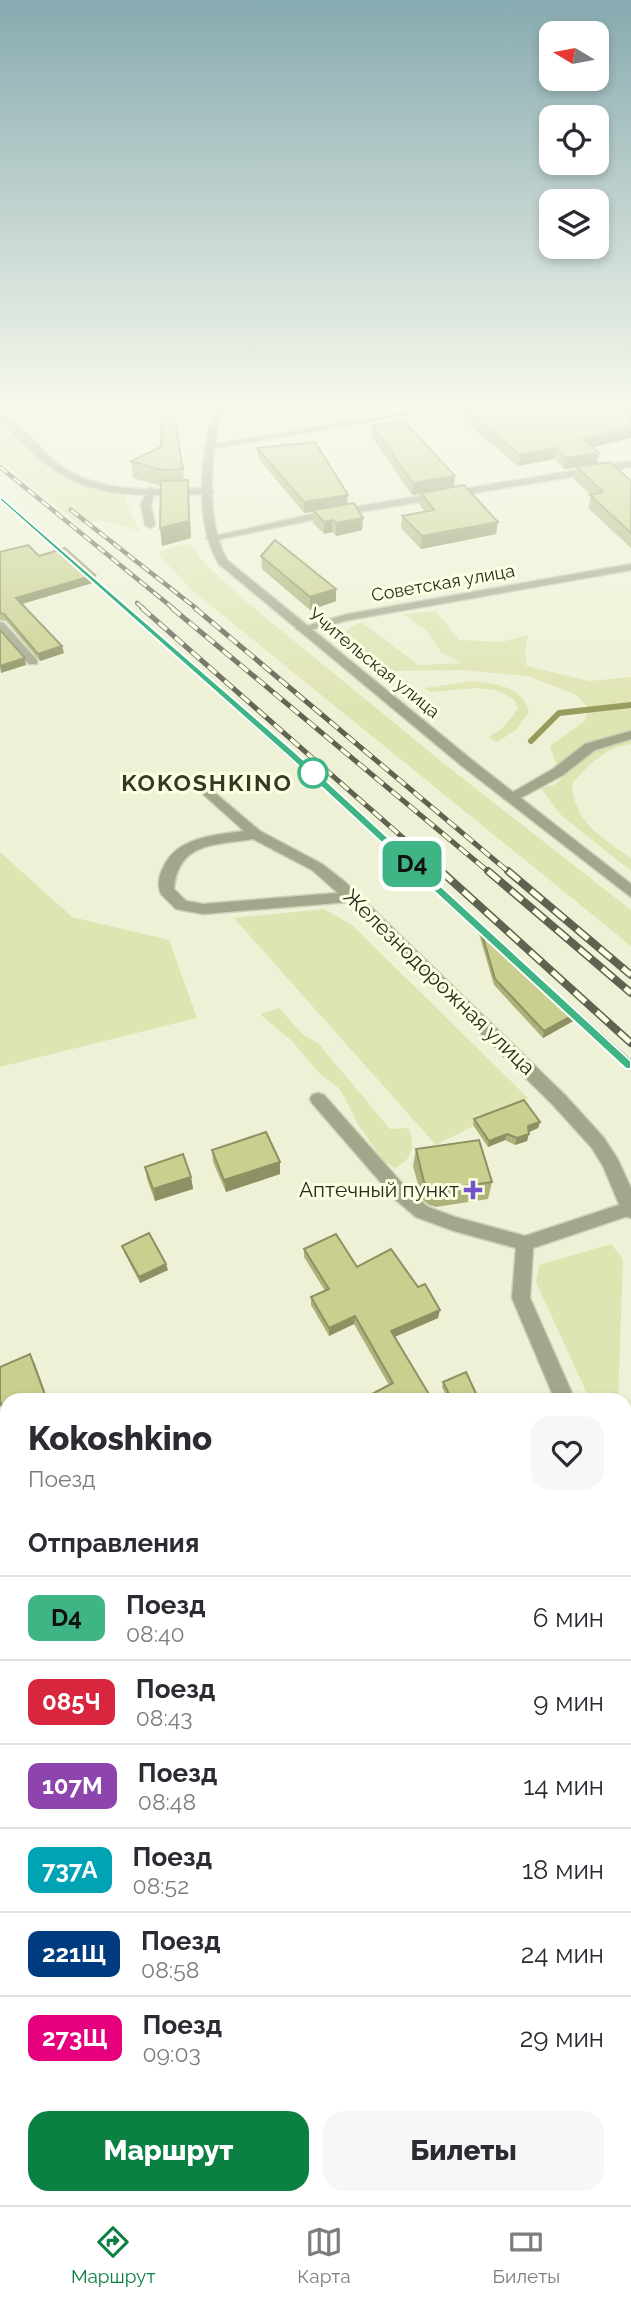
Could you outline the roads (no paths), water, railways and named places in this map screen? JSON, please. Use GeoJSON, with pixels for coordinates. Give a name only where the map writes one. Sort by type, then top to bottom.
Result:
{"type":"FeatureCollection","features":[{"type":"Feature","properties":{"kind":"street","name":"Учительская улица"},"geometry":{"type":"LineString","coordinates":[[210,507],[211,538],[216,551],[231,570],[510,798],[631,892]]}},
{"type":"Feature","properties":{"kind":"street"},"geometry":{"type":"LineString","coordinates":[[211,538],[373,507]]}},
{"type":"Feature","properties":{"kind":"street","name":"Советская улица"},"geometry":{"type":"LineString","coordinates":[[302,629],[348,617],[631,567]]}},
{"type":"Feature","properties":{"kind":"street"},"geometry":{"type":"LineString","coordinates":[[510,798],[558,772],[590,747],[631,735]]}},
{"type":"Feature","properties":{"kind":"street","name":"Железнодорожная улица"},"geometry":{"type":"LineString","coordinates":[[209,792],[255,834],[317,867],[352,897],[559,1100],[598,1143],[611,1163],[630,1209]]}},
{"type":"Feature","properties":{"kind":"street"},"geometry":{"type":"LineString","coordinates":[[255,834],[196,844],[182,851],[165,874],[166,890],[181,905],[203,909],[352,897]]}},
{"type":"Feature","properties":{"kind":"lane"},"geometry":{"type":"LineString","coordinates":[[146,507],[150,525]]}},
{"type":"Feature","properties":{"kind":"lane"},"geometry":{"type":"LineString","coordinates":[[0,625],[33,662]]}},
{"type":"Feature","properties":{"kind":"lane"},"geometry":{"type":"LineString","coordinates":[[318,1099],[413,1205],[454,1224],[525,1243],[630,1209]]}},
{"type":"Feature","properties":{"kind":"lane"},"geometry":{"type":"LineString","coordinates":[[525,1243],[522,1298],[562,1393]]}},
{"type":"Feature","properties":{"kind":"waterway"},"geometry":{"type":"LineString","coordinates":[[531,741],[559,713],[631,705]]}},
{"type":"Feature","properties":{"kind":"railway"},"geometry":{"type":"LineString","coordinates":[[10,507],[127,609]]}},
{"type":"Feature","properties":{"kind":"railway"},"geometry":{"type":"LineString","coordinates":[[49,507],[174,609]]}},
{"type":"Feature","properties":{"kind":"railway"},"geometry":{"type":"LineString","coordinates":[[71,510],[197,609]]}},
{"type":"Feature","properties":{"kind":"railway"},"geometry":{"type":"LineString","coordinates":[[137,603],[144,609]]}},
{"type":"Feature","properties":{"kind":"railway"},"geometry":{"type":"LineString","coordinates":[[125,608],[421,873]]}},
{"type":"Feature","properties":{"kind":"railway"},"geometry":{"type":"LineString","coordinates":[[142,608],[443,873]]}},
{"type":"Feature","properties":{"kind":"railway"},"geometry":{"type":"LineString","coordinates":[[172,608],[490,873]]}},
{"type":"Feature","properties":{"kind":"railway"},"geometry":{"type":"LineString","coordinates":[[195,608],[510,873]]}},
{"type":"Feature","properties":{"kind":"railway"},"geometry":{"type":"LineString","coordinates":[[419,871],[506,951]]}},
{"type":"Feature","properties":{"kind":"railway"},"geometry":{"type":"LineString","coordinates":[[441,871],[631,1043]]}},
{"type":"Feature","properties":{"kind":"railway"},"geometry":{"type":"LineString","coordinates":[[488,871],[631,993]]}},
{"type":"Feature","properties":{"kind":"railway"},"geometry":{"type":"LineString","coordinates":[[508,871],[631,975]]}},
{"type":"Feature","properties":{"kind":"railway"},"geometry":{"type":"LineString","coordinates":[[563,1003],[631,1065]]}},
{"type":"Feature","properties":{"kind":"train","name":"D4"},"geometry":{"type":"LineString","coordinates":[[10,507],[292,755],[631,1065]]}},
{"type":"Feature","properties":{"kind":"place","name":"Аптечный пункт"},"geometry":{"type":"Point","coordinates":[473,1190]}},
{"type":"Feature","properties":{"kind":"district","name":"KOKOSHKINO"},"geometry":{"type":"Point","coordinates":[207,783]}}]}
